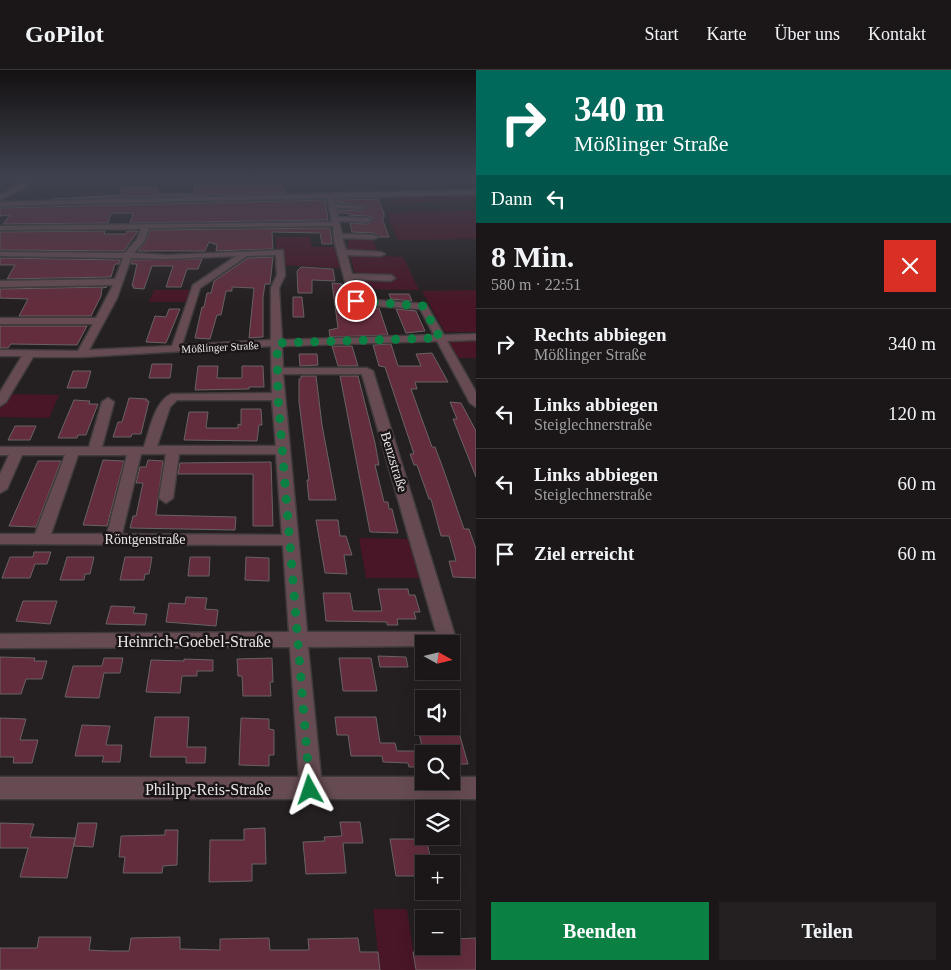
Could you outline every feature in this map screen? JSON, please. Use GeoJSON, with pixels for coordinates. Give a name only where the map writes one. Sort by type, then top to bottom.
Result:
{"type":"FeatureCollection","features":[{"type":"Feature","properties":{"kind":"street"},"geometry":{"type":"LineString","coordinates":[[0,228],[352,221]]}},
{"type":"Feature","properties":{"kind":"street"},"geometry":{"type":"LineString","coordinates":[[336,222],[353,298],[356,301]]}},
{"type":"Feature","properties":{"kind":"street"},"geometry":{"type":"LineString","coordinates":[[82,354],[119,282],[128,255],[141,240],[146,226]]}},
{"type":"Feature","properties":{"kind":"street"},"geometry":{"type":"LineString","coordinates":[[341,245],[374,237]]}},
{"type":"Feature","properties":{"kind":"street"},"geometry":{"type":"LineString","coordinates":[[341,245],[381,254]]}},
{"type":"Feature","properties":{"kind":"street"},"geometry":{"type":"LineString","coordinates":[[156,256],[162,249]]}},
{"type":"Feature","properties":{"kind":"street"},"geometry":{"type":"LineString","coordinates":[[0,254],[156,256],[280,252],[281,274],[276,288],[278,397],[310,790]]}},
{"type":"Feature","properties":{"kind":"street"},"geometry":{"type":"LineString","coordinates":[[176,349],[196,287],[246,253]]}},
{"type":"Feature","properties":{"kind":"street"},"geometry":{"type":"LineString","coordinates":[[348,276],[391,278]]}},
{"type":"Feature","properties":{"kind":"street"},"geometry":{"type":"LineString","coordinates":[[0,284],[119,282]]}},
{"type":"Feature","properties":{"kind":"street"},"geometry":{"type":"LineString","coordinates":[[345,304],[356,301],[423,306],[476,403]]}},
{"type":"Feature","properties":{"kind":"street"},"geometry":{"type":"LineString","coordinates":[[0,320],[99,321]]}},
{"type":"Feature","properties":{"kind":"street","name":"Mößlinger Straße"},"geometry":{"type":"LineString","coordinates":[[0,353],[82,354],[277,343],[476,337]]}},
{"type":"Feature","properties":{"kind":"street"},"geometry":{"type":"LineString","coordinates":[[0,402],[29,354]]}},
{"type":"Feature","properties":{"kind":"street","name":"Benzstraße"},"geometry":{"type":"LineString","coordinates":[[277,370],[367,372],[446,635]]}},
{"type":"Feature","properties":{"kind":"street"},"geometry":{"type":"LineString","coordinates":[[113,539],[142,451],[168,400],[174,396],[278,397]]}},
{"type":"Feature","properties":{"kind":"street"},"geometry":{"type":"LineString","coordinates":[[94,451],[108,402]]}},
{"type":"Feature","properties":{"kind":"street"},"geometry":{"type":"LineString","coordinates":[[0,451],[282,450]]}},
{"type":"Feature","properties":{"kind":"street"},"geometry":{"type":"LineString","coordinates":[[0,489],[17,451]]}},
{"type":"Feature","properties":{"kind":"street"},"geometry":{"type":"LineString","coordinates":[[41,539],[72,451]]}},
{"type":"Feature","properties":{"kind":"street"},"geometry":{"type":"LineString","coordinates":[[166,498],[173,451]]}},
{"type":"Feature","properties":{"kind":"street","name":"Röntgenstraße"},"geometry":{"type":"LineString","coordinates":[[0,539],[289,540]]}},
{"type":"Feature","properties":{"kind":"street","name":"Heinrich-Goebel-Straße"},"geometry":{"type":"LineString","coordinates":[[0,641],[415,639]]}},
{"type":"Feature","properties":{"kind":"street","name":"Philipp-Reis-Straße"},"geometry":{"type":"LineString","coordinates":[[0,788],[310,790],[476,788]]}},
{"type":"Feature","properties":{"kind":"shaded area"},"geometry":{"type":"Polygon","coordinates":[[[476,221],[476,239],[398,240],[390,222],[476,221]]]}},
{"type":"Feature","properties":{"kind":"shaded area"},"geometry":{"type":"Polygon","coordinates":[[[276,237],[310,237],[312,247],[337,247],[341,268],[285,265],[284,251],[277,251],[276,237]]]}},
{"type":"Feature","properties":{"kind":"shaded area"},"geometry":{"type":"Polygon","coordinates":[[[346,237],[372,238],[379,256],[403,257],[419,290],[359,289],[348,247],[349,241],[346,237]]]}},
{"type":"Feature","properties":{"kind":"shaded area"},"geometry":{"type":"Polygon","coordinates":[[[154,290],[190,290],[187,302],[149,302],[154,290]]]}},
{"type":"Feature","properties":{"kind":"shaded area"},"geometry":{"type":"Polygon","coordinates":[[[476,290],[476,332],[445,332],[422,291],[476,290]]]}},
{"type":"Feature","properties":{"kind":"shaded area"},"geometry":{"type":"Polygon","coordinates":[[[447,340],[476,340],[476,358],[457,358],[447,340]]]}},
{"type":"Feature","properties":{"kind":"shaded area"},"geometry":{"type":"Polygon","coordinates":[[[9,394],[59,395],[49,418],[0,417],[0,409],[9,394]]]}},
{"type":"Feature","properties":{"kind":"shaded area"},"geometry":{"type":"Polygon","coordinates":[[[359,538],[410,539],[421,578],[366,578],[359,538]]]}},
{"type":"Feature","properties":{"kind":"shaded area"},"geometry":{"type":"Polygon","coordinates":[[[373,909],[407,909],[416,970],[380,970],[373,909]]]}},
{"type":"Feature","properties":{"kind":"building"},"geometry":{"type":"Polygon","coordinates":[[[5,221],[109,221],[108,223],[3,224],[5,221]]]}},
{"type":"Feature","properties":{"kind":"building"},"geometry":{"type":"Polygon","coordinates":[[[131,221],[262,221],[130,223],[131,221]]]}},
{"type":"Feature","properties":{"kind":"building"},"geometry":{"type":"Polygon","coordinates":[[[372,221],[383,221],[389,237],[380,237],[374,233],[352,232],[350,223],[368,224],[372,221]]]}},
{"type":"Feature","properties":{"kind":"building"},"geometry":{"type":"Polygon","coordinates":[[[330,228],[332,244],[322,244],[320,233],[272,232],[273,249],[216,251],[217,245],[209,242],[205,251],[138,251],[146,241],[150,230],[330,228]]]}},
{"type":"Feature","properties":{"kind":"building"},"geometry":{"type":"Polygon","coordinates":[[[105,231],[104,234],[126,234],[127,231],[138,231],[124,251],[0,250],[0,232],[105,231]]]}},
{"type":"Feature","properties":{"kind":"building"},"geometry":{"type":"Polygon","coordinates":[[[273,257],[270,284],[265,284],[263,297],[263,337],[249,338],[254,288],[232,287],[232,291],[226,291],[221,315],[217,315],[210,339],[195,338],[202,307],[204,307],[207,293],[211,293],[214,281],[248,258],[273,257]]]}},
{"type":"Feature","properties":{"kind":"building"},"geometry":{"type":"Polygon","coordinates":[[[0,258],[120,260],[119,264],[115,264],[111,277],[7,279],[15,265],[0,265],[0,258]]]}},
{"type":"Feature","properties":{"kind":"building"},"geometry":{"type":"Polygon","coordinates":[[[202,259],[198,269],[187,269],[181,287],[166,287],[173,266],[152,266],[144,289],[133,288],[134,286],[132,286],[137,264],[131,264],[132,260],[202,259]]]}},
{"type":"Feature","properties":{"kind":"building"},"geometry":{"type":"Polygon","coordinates":[[[301,267],[333,269],[335,281],[312,280],[312,293],[298,293],[297,271],[301,267]]]}},
{"type":"Feature","properties":{"kind":"building"},"geometry":{"type":"Polygon","coordinates":[[[332,283],[342,284],[346,308],[379,308],[388,335],[330,337],[329,330],[338,328],[332,283]]]}},
{"type":"Feature","properties":{"kind":"building"},"geometry":{"type":"Polygon","coordinates":[[[107,287],[102,288],[101,296],[91,316],[19,316],[28,299],[0,298],[0,289],[107,287]]]}},
{"type":"Feature","properties":{"kind":"building"},"geometry":{"type":"Polygon","coordinates":[[[389,294],[409,294],[412,301],[391,299],[389,294]]]}},
{"type":"Feature","properties":{"kind":"building"},"geometry":{"type":"Polygon","coordinates":[[[293,297],[302,297],[304,317],[293,317],[293,297]]]}},
{"type":"Feature","properties":{"kind":"building"},"geometry":{"type":"Polygon","coordinates":[[[169,309],[180,309],[166,343],[146,342],[155,316],[166,317],[169,309]]]}},
{"type":"Feature","properties":{"kind":"building"},"geometry":{"type":"Polygon","coordinates":[[[396,309],[416,311],[425,331],[406,333],[396,309]]]}},
{"type":"Feature","properties":{"kind":"building"},"geometry":{"type":"Polygon","coordinates":[[[0,326],[87,326],[77,345],[11,344],[8,348],[0,348],[0,326]]]}},
{"type":"Feature","properties":{"kind":"building"},"geometry":{"type":"Polygon","coordinates":[[[391,344],[398,366],[421,366],[416,354],[432,353],[448,382],[415,382],[417,389],[411,389],[432,447],[435,447],[464,529],[469,529],[476,549],[476,578],[453,577],[449,561],[456,561],[449,536],[441,536],[431,499],[429,499],[417,465],[414,465],[410,454],[414,454],[385,367],[379,366],[373,345],[391,344]]]}},
{"type":"Feature","properties":{"kind":"building"},"geometry":{"type":"Polygon","coordinates":[[[332,346],[352,346],[358,366],[338,366],[332,346]]]}},
{"type":"Feature","properties":{"kind":"building"},"geometry":{"type":"Polygon","coordinates":[[[299,354],[317,354],[318,365],[300,366],[299,354]]]}},
{"type":"Feature","properties":{"kind":"building"},"geometry":{"type":"Polygon","coordinates":[[[152,364],[172,364],[170,378],[149,378],[152,364]]]}},
{"type":"Feature","properties":{"kind":"building"},"geometry":{"type":"Polygon","coordinates":[[[198,366],[218,366],[217,378],[242,378],[242,366],[263,366],[264,387],[195,390],[198,366]]]}},
{"type":"Feature","properties":{"kind":"building"},"geometry":{"type":"Polygon","coordinates":[[[73,371],[91,371],[86,388],[67,388],[73,371]]]}},
{"type":"Feature","properties":{"kind":"building"},"geometry":{"type":"Polygon","coordinates":[[[301,376],[316,376],[322,425],[336,500],[309,500],[307,480],[309,480],[299,402],[299,379],[301,379],[301,376]]]}},
{"type":"Feature","properties":{"kind":"building"},"geometry":{"type":"Polygon","coordinates":[[[340,376],[358,376],[375,443],[379,465],[375,465],[384,502],[388,502],[389,509],[392,509],[398,533],[370,532],[340,376]]]}},
{"type":"Feature","properties":{"kind":"building"},"geometry":{"type":"Polygon","coordinates":[[[129,398],[147,399],[146,401],[149,401],[141,434],[132,434],[131,437],[113,437],[118,422],[122,422],[129,398]]]}},
{"type":"Feature","properties":{"kind":"building"},"geometry":{"type":"Polygon","coordinates":[[[74,400],[90,401],[89,404],[98,404],[86,435],[78,435],[77,438],[58,438],[74,400]]]}},
{"type":"Feature","properties":{"kind":"building"},"geometry":{"type":"Polygon","coordinates":[[[450,402],[461,403],[476,431],[476,477],[453,419],[457,419],[450,402]]]}},
{"type":"Feature","properties":{"kind":"building"},"geometry":{"type":"Polygon","coordinates":[[[241,409],[261,409],[262,425],[259,425],[257,441],[184,440],[189,412],[208,412],[206,428],[238,428],[238,424],[241,425],[241,409]]]}},
{"type":"Feature","properties":{"kind":"building"},"geometry":{"type":"Polygon","coordinates":[[[15,426],[36,426],[30,440],[8,440],[15,426]]]}},
{"type":"Feature","properties":{"kind":"building"},"geometry":{"type":"Polygon","coordinates":[[[103,460],[124,461],[107,526],[83,525],[103,460]]]}},
{"type":"Feature","properties":{"kind":"building"},"geometry":{"type":"Polygon","coordinates":[[[148,460],[163,461],[156,515],[236,517],[235,530],[130,528],[133,516],[136,516],[143,483],[136,483],[140,467],[146,467],[148,460]]]}},
{"type":"Feature","properties":{"kind":"building"},"geometry":{"type":"Polygon","coordinates":[[[38,461],[61,461],[36,527],[9,526],[38,461]]]}},
{"type":"Feature","properties":{"kind":"building"},"geometry":{"type":"Polygon","coordinates":[[[271,462],[273,526],[253,526],[253,474],[178,474],[180,463],[271,462]]]}},
{"type":"Feature","properties":{"kind":"building"},"geometry":{"type":"Polygon","coordinates":[[[316,520],[338,520],[340,536],[346,536],[352,555],[344,555],[347,574],[325,573],[316,520]]]}},
{"type":"Feature","properties":{"kind":"building"},"geometry":{"type":"Polygon","coordinates":[[[34,552],[51,552],[47,564],[35,564],[30,578],[2,578],[10,557],[33,557],[34,552]]]}},
{"type":"Feature","properties":{"kind":"building"},"geometry":{"type":"Polygon","coordinates":[[[67,557],[94,557],[90,574],[85,574],[84,580],[60,580],[67,557]]]}},
{"type":"Feature","properties":{"kind":"building"},"geometry":{"type":"Polygon","coordinates":[[[125,557],[152,557],[149,574],[145,574],[144,580],[120,580],[125,557]]]}},
{"type":"Feature","properties":{"kind":"building"},"geometry":{"type":"Polygon","coordinates":[[[190,557],[210,557],[209,576],[188,576],[190,557]]]}},
{"type":"Feature","properties":{"kind":"building"},"geometry":{"type":"Polygon","coordinates":[[[246,557],[269,558],[269,581],[245,580],[246,557]]]}},
{"type":"Feature","properties":{"kind":"building"},"geometry":{"type":"Polygon","coordinates":[[[378,589],[408,589],[409,595],[415,595],[420,612],[414,612],[416,619],[397,619],[398,625],[387,625],[387,622],[326,621],[323,593],[350,593],[353,611],[382,611],[378,589]]]}},
{"type":"Feature","properties":{"kind":"building"},"geometry":{"type":"Polygon","coordinates":[[[186,597],[207,598],[205,609],[218,610],[216,626],[166,622],[169,603],[185,604],[186,597]]]}},
{"type":"Feature","properties":{"kind":"building"},"geometry":{"type":"Polygon","coordinates":[[[23,601],[57,601],[50,624],[16,621],[23,601]]]}},
{"type":"Feature","properties":{"kind":"building"},"geometry":{"type":"Polygon","coordinates":[[[111,606],[135,607],[133,613],[147,614],[145,625],[106,624],[111,606]]]}},
{"type":"Feature","properties":{"kind":"building"},"geometry":{"type":"Polygon","coordinates":[[[378,656],[406,657],[408,667],[380,667],[378,656]]]}},
{"type":"Feature","properties":{"kind":"building"},"geometry":{"type":"Polygon","coordinates":[[[0,657],[35,658],[34,661],[47,661],[42,679],[26,679],[21,694],[0,694],[0,657]]]}},
{"type":"Feature","properties":{"kind":"building"},"geometry":{"type":"Polygon","coordinates":[[[104,658],[123,658],[120,673],[104,673],[99,698],[65,697],[73,666],[102,666],[104,658]]]}},
{"type":"Feature","properties":{"kind":"building"},"geometry":{"type":"Polygon","coordinates":[[[272,658],[273,682],[270,682],[271,696],[243,696],[242,676],[238,676],[237,659],[272,658]]]}},
{"type":"Feature","properties":{"kind":"building"},"geometry":{"type":"Polygon","coordinates":[[[339,658],[371,658],[377,691],[343,691],[339,658]]]}},
{"type":"Feature","properties":{"kind":"building"},"geometry":{"type":"Polygon","coordinates":[[[184,659],[213,660],[213,671],[197,671],[197,676],[182,676],[180,693],[146,692],[151,660],[184,661],[184,659]]]}},
{"type":"Feature","properties":{"kind":"building"},"geometry":{"type":"Polygon","coordinates":[[[155,717],[189,717],[187,747],[206,747],[205,763],[186,763],[186,757],[150,757],[155,717]]]}},
{"type":"Feature","properties":{"kind":"building"},"geometry":{"type":"Polygon","coordinates":[[[335,717],[376,717],[380,743],[395,743],[397,751],[415,751],[415,767],[409,767],[408,763],[383,762],[382,756],[351,756],[348,735],[337,735],[335,717]]]}},
{"type":"Feature","properties":{"kind":"building"},"geometry":{"type":"Polygon","coordinates":[[[0,718],[26,719],[20,740],[38,740],[32,763],[13,763],[14,757],[0,757],[0,718]]]}},
{"type":"Feature","properties":{"kind":"building"},"geometry":{"type":"Polygon","coordinates":[[[241,718],[269,719],[269,729],[274,730],[274,755],[269,755],[269,766],[239,765],[241,718]]]}},
{"type":"Feature","properties":{"kind":"building"},"geometry":{"type":"Polygon","coordinates":[[[82,725],[110,726],[106,745],[122,745],[120,762],[102,762],[104,756],[75,756],[82,725]]]}},
{"type":"Feature","properties":{"kind":"building"},"geometry":{"type":"Polygon","coordinates":[[[419,735],[460,735],[468,764],[460,764],[460,745],[422,745],[419,735]]]}},
{"type":"Feature","properties":{"kind":"building"},"geometry":{"type":"Polygon","coordinates":[[[340,822],[360,822],[363,843],[343,843],[346,873],[306,874],[303,842],[325,841],[324,837],[342,836],[340,822]]]}},
{"type":"Feature","properties":{"kind":"building"},"geometry":{"type":"Polygon","coordinates":[[[0,823],[34,824],[30,837],[75,838],[67,878],[20,877],[28,848],[0,848],[0,823]]]}},
{"type":"Feature","properties":{"kind":"building"},"geometry":{"type":"Polygon","coordinates":[[[78,823],[97,823],[93,847],[74,846],[78,823]]]}},
{"type":"Feature","properties":{"kind":"building"},"geometry":{"type":"Polygon","coordinates":[[[265,828],[266,864],[252,864],[252,881],[209,882],[210,840],[244,840],[244,829],[265,828]]]}},
{"type":"Feature","properties":{"kind":"building"},"geometry":{"type":"Polygon","coordinates":[[[165,830],[178,830],[177,865],[163,866],[162,873],[123,873],[125,857],[119,857],[121,836],[165,835],[165,830]]]}},
{"type":"Feature","properties":{"kind":"building"},"geometry":{"type":"Polygon","coordinates":[[[390,839],[415,839],[415,845],[427,845],[430,855],[415,855],[415,876],[396,876],[390,839]]]}},
{"type":"Feature","properties":{"kind":"building"},"geometry":{"type":"Polygon","coordinates":[[[39,937],[91,937],[89,950],[109,951],[129,951],[131,938],[180,937],[180,949],[220,950],[220,939],[269,938],[270,950],[309,950],[308,939],[358,938],[360,952],[378,952],[380,970],[0,970],[0,948],[37,948],[39,937]]]}},
{"type":"Feature","properties":{"kind":"building"},"geometry":{"type":"Polygon","coordinates":[[[476,938],[476,970],[416,970],[413,952],[415,952],[415,955],[460,955],[460,939],[476,938]]]}},
{"type":"Feature","properties":{"kind":"route"},"geometry":{"type":"LineString","coordinates":[[310,790],[278,397],[277,343],[440,338],[423,306],[418,304],[356,301]]}}]}
